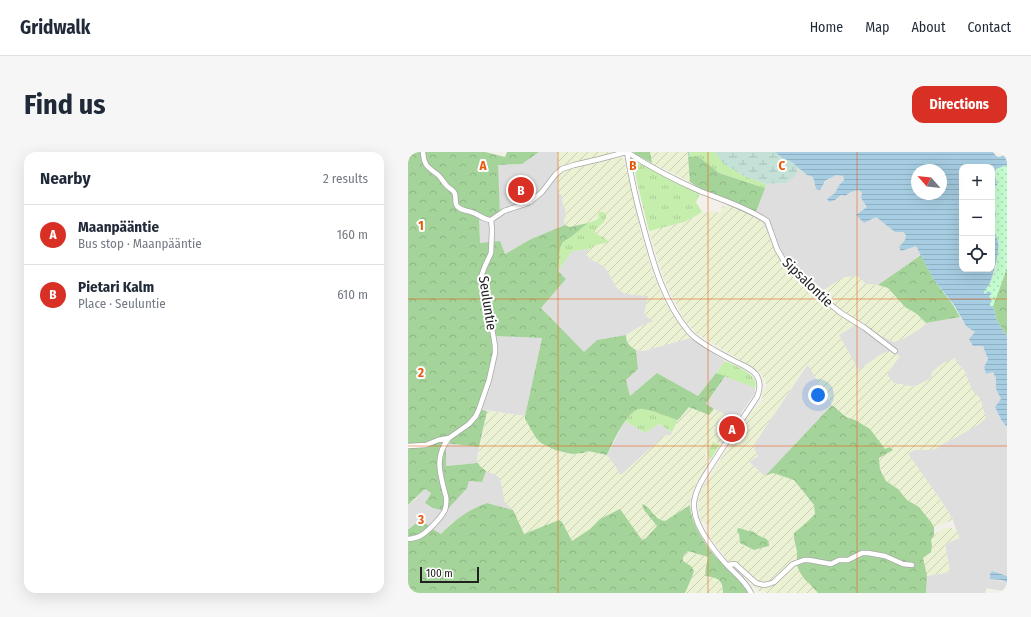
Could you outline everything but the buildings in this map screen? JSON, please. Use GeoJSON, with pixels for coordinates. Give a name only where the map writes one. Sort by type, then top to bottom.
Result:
{"type":"FeatureCollection","features":[{"type":"Feature","properties":{"kind":"street"},"geometry":{"type":"LineString","coordinates":[[423,152],[426,164],[454,192],[455,203],[457,206],[463,211],[471,212],[484,219],[491,220],[504,212],[530,202],[542,192],[555,175],[562,169],[627,152],[640,216],[652,258],[658,278],[675,312],[681,322],[695,338],[714,350],[749,368],[756,374],[759,381],[760,388],[757,397],[701,482],[694,503],[695,515],[699,526],[708,541],[727,566],[745,583],[751,593]]}},
{"type":"Feature","properties":{"kind":"street","name":"Sipsalontie"},"geometry":{"type":"LineString","coordinates":[[627,152],[686,185],[753,212],[767,221],[777,249],[784,261],[831,305],[895,351]]}},
{"type":"Feature","properties":{"kind":"street","name":"Seuluntie"},"geometry":{"type":"LineString","coordinates":[[408,446],[426,445],[438,440],[449,438],[469,424],[476,416],[489,380],[495,353],[490,316],[486,306],[482,274],[491,253],[491,220]]}},
{"type":"Feature","properties":{"kind":"street"},"geometry":{"type":"LineString","coordinates":[[408,539],[422,535],[436,522],[445,510],[447,501],[439,464],[443,446],[449,438]]}},
{"type":"Feature","properties":{"kind":"street"},"geometry":{"type":"LineString","coordinates":[[727,566],[734,564],[737,565],[756,583],[764,585],[774,582],[792,564],[804,560],[831,564],[839,560],[848,560],[862,553],[868,553],[885,556],[903,564],[912,565]]}},
{"type":"Feature","properties":{"kind":"shaded area"},"geometry":{"type":"Polygon","coordinates":[[[539,152],[557,152],[559,166],[563,166],[564,171],[560,174],[557,180],[558,192],[562,195],[563,205],[565,208],[565,225],[531,239],[504,254],[480,243],[479,216],[500,213],[497,165],[522,164],[539,152]]]}},
{"type":"Feature","properties":{"kind":"shaded area"},"geometry":{"type":"Polygon","coordinates":[[[775,152],[993,152],[999,157],[1007,154],[1007,165],[996,169],[995,175],[995,164],[959,164],[959,272],[993,272],[989,285],[984,293],[985,294],[988,291],[992,293],[989,296],[992,301],[990,306],[993,306],[997,321],[1007,336],[1007,427],[1002,421],[995,407],[1001,399],[996,389],[996,378],[993,372],[986,374],[984,367],[988,359],[983,346],[973,346],[969,339],[975,332],[966,326],[954,305],[934,280],[916,246],[901,251],[899,247],[905,240],[906,235],[903,232],[895,232],[876,217],[864,223],[856,215],[867,207],[861,198],[862,192],[858,190],[845,196],[841,195],[835,200],[829,202],[827,199],[835,193],[839,185],[844,180],[843,176],[836,175],[825,181],[820,190],[816,189],[813,177],[807,175],[792,162],[775,152]]]}},
{"type":"Feature","properties":{"kind":"shaded area"},"geometry":{"type":"Polygon","coordinates":[[[798,167],[807,175],[813,177],[816,189],[836,174],[843,176],[844,180],[839,185],[835,193],[827,199],[835,200],[841,195],[845,196],[858,189],[862,192],[861,198],[868,207],[856,215],[864,223],[876,217],[895,232],[903,232],[906,235],[905,240],[899,247],[916,246],[921,255],[878,285],[866,284],[857,276],[836,282],[817,295],[790,274],[781,264],[762,222],[755,216],[766,184],[786,183],[798,167]]]}},
{"type":"Feature","properties":{"kind":"shaded area"},"geometry":{"type":"Polygon","coordinates":[[[995,175],[997,185],[995,187],[995,175]]]}},
{"type":"Feature","properties":{"kind":"shaded area"},"geometry":{"type":"Polygon","coordinates":[[[995,233],[998,242],[995,267],[995,233]]]}},
{"type":"Feature","properties":{"kind":"shaded area"},"geometry":{"type":"Polygon","coordinates":[[[589,249],[586,254],[608,271],[616,287],[624,293],[649,295],[644,314],[654,321],[639,327],[626,335],[597,340],[584,353],[541,308],[566,279],[558,271],[572,251],[589,249]]]}},
{"type":"Feature","properties":{"kind":"shaded area"},"geometry":{"type":"Polygon","coordinates":[[[960,317],[966,326],[975,332],[983,346],[988,359],[984,367],[986,374],[993,372],[996,378],[996,389],[1001,399],[1002,421],[1007,427],[1007,576],[994,571],[990,574],[990,579],[1007,582],[1007,592],[987,588],[985,593],[926,593],[927,576],[950,572],[945,544],[959,538],[953,520],[944,505],[908,454],[914,450],[936,449],[955,438],[980,398],[973,392],[964,370],[959,365],[914,387],[894,383],[888,376],[888,372],[900,356],[882,354],[858,370],[839,335],[860,322],[876,333],[894,342],[905,338],[926,323],[960,317]]]}},
{"type":"Feature","properties":{"kind":"shaded area"},"geometry":{"type":"Polygon","coordinates":[[[494,336],[542,338],[525,416],[479,409],[494,336]]]}},
{"type":"Feature","properties":{"kind":"shaded area"},"geometry":{"type":"Polygon","coordinates":[[[690,338],[725,361],[698,396],[657,373],[630,396],[626,380],[638,369],[636,350],[643,351],[690,338]]]}},
{"type":"Feature","properties":{"kind":"shaded area"},"geometry":{"type":"Polygon","coordinates":[[[808,364],[832,405],[765,476],[749,462],[758,456],[753,446],[808,364]]]}},
{"type":"Feature","properties":{"kind":"shaded area"},"geometry":{"type":"Polygon","coordinates":[[[725,376],[755,388],[755,393],[736,420],[706,405],[725,376]]]}},
{"type":"Feature","properties":{"kind":"shaded area"},"geometry":{"type":"Polygon","coordinates":[[[625,421],[645,433],[659,424],[672,432],[671,435],[665,435],[621,475],[607,455],[625,421]]]}},
{"type":"Feature","properties":{"kind":"shaded area"},"geometry":{"type":"Polygon","coordinates":[[[446,443],[479,447],[477,458],[478,463],[446,466],[446,443]]]}},
{"type":"Feature","properties":{"kind":"shaded area"},"geometry":{"type":"Polygon","coordinates":[[[486,471],[500,478],[505,502],[513,510],[487,503],[475,508],[451,523],[441,534],[431,528],[408,529],[408,505],[425,489],[431,492],[425,503],[469,481],[481,482],[486,471]]]}},
{"type":"Feature","properties":{"kind":"shaded area"},"geometry":{"type":"Polygon","coordinates":[[[992,571],[1007,576],[1007,582],[990,579],[990,574],[992,571]]]}},
{"type":"Feature","properties":{"kind":"green space"},"geometry":{"type":"Polygon","coordinates":[[[408,152],[485,152],[505,157],[507,152],[539,152],[522,164],[498,165],[500,214],[494,218],[479,216],[480,243],[500,241],[505,254],[531,239],[565,225],[570,227],[588,223],[563,242],[560,248],[558,271],[566,279],[541,308],[584,352],[597,340],[626,335],[628,344],[636,350],[638,369],[626,380],[630,396],[657,373],[698,396],[716,373],[725,376],[706,404],[714,409],[709,415],[689,407],[678,420],[652,411],[639,409],[634,411],[625,422],[607,455],[588,451],[572,454],[555,450],[541,443],[536,438],[525,419],[542,338],[494,336],[495,353],[479,409],[487,411],[479,447],[446,443],[446,466],[478,463],[486,471],[482,482],[469,481],[467,488],[446,511],[433,508],[425,503],[431,493],[425,489],[408,505],[408,152]]]}},
{"type":"Feature","properties":{"kind":"green space"},"geometry":{"type":"Polygon","coordinates":[[[557,152],[619,152],[620,157],[624,159],[641,233],[654,277],[664,300],[690,338],[643,351],[636,350],[628,344],[626,335],[653,321],[644,314],[648,296],[623,293],[616,287],[608,271],[586,254],[589,249],[603,237],[596,235],[594,231],[604,222],[598,215],[599,218],[588,223],[570,227],[565,225],[565,208],[563,205],[562,195],[558,192],[557,180],[560,174],[564,171],[563,166],[559,166],[557,152]]]}},
{"type":"Feature","properties":{"kind":"green space"},"geometry":{"type":"Polygon","coordinates":[[[634,152],[650,152],[652,163],[635,154],[634,152]]]}},
{"type":"Feature","properties":{"kind":"green space"},"geometry":{"type":"Polygon","coordinates":[[[650,152],[687,152],[690,182],[652,163],[650,152]]]}},
{"type":"Feature","properties":{"kind":"green space"},"geometry":{"type":"Polygon","coordinates":[[[687,152],[715,152],[742,175],[766,184],[765,188],[719,173],[698,156],[688,157],[687,152]]]}},
{"type":"Feature","properties":{"kind":"green space"},"geometry":{"type":"Polygon","coordinates":[[[715,152],[811,152],[807,175],[798,168],[795,176],[786,183],[766,184],[742,175],[723,163],[715,152]]]}},
{"type":"Feature","properties":{"kind":"green space"},"geometry":{"type":"Polygon","coordinates":[[[698,156],[719,173],[765,188],[756,212],[701,189],[690,182],[688,157],[698,156]]]}},
{"type":"Feature","properties":{"kind":"green space"},"geometry":{"type":"Polygon","coordinates":[[[634,161],[661,173],[700,194],[696,202],[702,212],[684,222],[649,231],[636,178],[634,161]]]}},
{"type":"Feature","properties":{"kind":"green space"},"geometry":{"type":"Polygon","coordinates":[[[1007,165],[1007,268],[993,306],[990,306],[990,298],[984,293],[995,272],[999,243],[995,235],[995,187],[997,185],[995,175],[996,169],[1007,165]]]}},
{"type":"Feature","properties":{"kind":"green space"},"geometry":{"type":"Polygon","coordinates":[[[723,206],[730,206],[755,216],[762,222],[781,264],[790,274],[817,295],[845,277],[857,276],[866,284],[888,288],[905,307],[917,314],[926,323],[905,338],[894,342],[876,333],[860,322],[839,335],[858,370],[890,350],[900,356],[888,372],[888,376],[894,383],[914,387],[931,378],[932,372],[943,363],[955,358],[964,370],[973,392],[980,398],[986,418],[978,425],[944,443],[936,449],[918,449],[908,454],[953,520],[934,527],[919,507],[907,500],[898,489],[886,481],[880,470],[879,458],[892,450],[885,449],[870,429],[855,420],[846,417],[832,405],[807,364],[753,446],[758,456],[749,462],[765,476],[773,473],[794,480],[814,505],[815,514],[794,532],[793,537],[797,554],[796,559],[798,570],[818,593],[766,593],[763,590],[760,592],[732,566],[709,536],[711,527],[701,521],[698,506],[700,492],[724,454],[746,424],[747,418],[752,410],[762,402],[763,392],[767,385],[760,372],[697,334],[684,319],[661,271],[649,231],[684,222],[702,212],[706,213],[712,211],[720,213],[723,206]],[[741,528],[739,534],[740,544],[754,550],[769,546],[765,538],[752,531],[741,528]]]}},
{"type":"Feature","properties":{"kind":"green space"},"geometry":{"type":"Polygon","coordinates":[[[599,212],[606,214],[606,217],[595,231],[596,234],[603,237],[608,242],[593,246],[589,249],[572,251],[558,271],[560,248],[563,242],[588,223],[599,218],[599,212]]]}},
{"type":"Feature","properties":{"kind":"green space"},"geometry":{"type":"Polygon","coordinates":[[[921,255],[934,280],[960,317],[926,323],[917,314],[905,307],[888,288],[878,285],[921,255]]]}},
{"type":"Feature","properties":{"kind":"green space"},"geometry":{"type":"Polygon","coordinates":[[[1007,268],[1007,336],[997,321],[993,306],[1007,268]]]}},
{"type":"Feature","properties":{"kind":"green space"},"geometry":{"type":"Polygon","coordinates":[[[725,361],[746,371],[754,379],[756,383],[755,388],[716,373],[725,361]]]}},
{"type":"Feature","properties":{"kind":"green space"},"geometry":{"type":"Polygon","coordinates":[[[832,405],[846,417],[855,420],[870,429],[885,449],[890,447],[893,450],[879,458],[880,470],[886,481],[898,489],[907,500],[919,507],[934,527],[934,535],[931,540],[931,552],[923,558],[927,576],[926,593],[818,593],[799,571],[794,533],[815,514],[814,505],[794,480],[773,473],[765,476],[832,405]]]}},
{"type":"Feature","properties":{"kind":"green space"},"geometry":{"type":"Polygon","coordinates":[[[689,407],[709,415],[714,409],[736,420],[720,445],[713,442],[705,454],[707,465],[696,483],[690,505],[665,521],[660,520],[653,515],[646,505],[644,510],[657,526],[646,538],[642,540],[600,519],[590,529],[572,541],[562,522],[559,520],[524,535],[513,510],[505,502],[500,478],[486,471],[477,461],[487,411],[525,416],[525,419],[536,438],[541,443],[555,450],[572,454],[588,451],[607,455],[621,475],[665,435],[671,435],[678,420],[689,407]]]}},
{"type":"Feature","properties":{"kind":"green space"},"geometry":{"type":"Polygon","coordinates":[[[639,408],[678,420],[672,432],[659,424],[645,433],[625,421],[633,411],[639,408]]]}},
{"type":"Feature","properties":{"kind":"green space"},"geometry":{"type":"Polygon","coordinates":[[[713,442],[720,445],[710,460],[708,451],[713,442]]]}},
{"type":"Feature","properties":{"kind":"green space"},"geometry":{"type":"Polygon","coordinates":[[[487,503],[513,510],[524,534],[559,520],[562,522],[572,541],[590,529],[600,519],[620,509],[642,540],[646,538],[657,526],[644,510],[642,504],[657,518],[665,521],[690,505],[694,523],[703,540],[715,556],[737,577],[747,589],[748,593],[723,593],[723,588],[719,580],[705,576],[708,557],[688,551],[683,556],[683,561],[691,566],[694,571],[685,593],[408,593],[408,529],[421,519],[441,534],[462,516],[487,503]]]}},
{"type":"Feature","properties":{"kind":"green space"},"geometry":{"type":"Polygon","coordinates":[[[738,528],[753,531],[757,535],[766,539],[769,546],[754,550],[740,543],[739,534],[737,531],[738,528]]]}},
{"type":"Feature","properties":{"kind":"green space"},"geometry":{"type":"Polygon","coordinates":[[[944,528],[952,528],[958,532],[959,538],[945,544],[950,572],[927,576],[923,558],[931,552],[931,540],[934,535],[944,528]]]}},
{"type":"Feature","properties":{"kind":"green space"},"geometry":{"type":"Polygon","coordinates":[[[688,551],[708,557],[705,576],[717,578],[722,583],[723,593],[685,593],[692,577],[691,566],[683,561],[683,556],[688,551]]]}},
{"type":"Feature","properties":{"kind":"waterway"},"geometry":{"type":"LineString","coordinates":[[688,152],[689,156]]}},
{"type":"Feature","properties":{"kind":"place","name":"Pietari Kalm"},"geometry":{"type":"Point","coordinates":[521,190]}},
{"type":"Feature","properties":{"kind":"place","name":"Maanpääntie"},"geometry":{"type":"Point","coordinates":[732,429]}}]}
